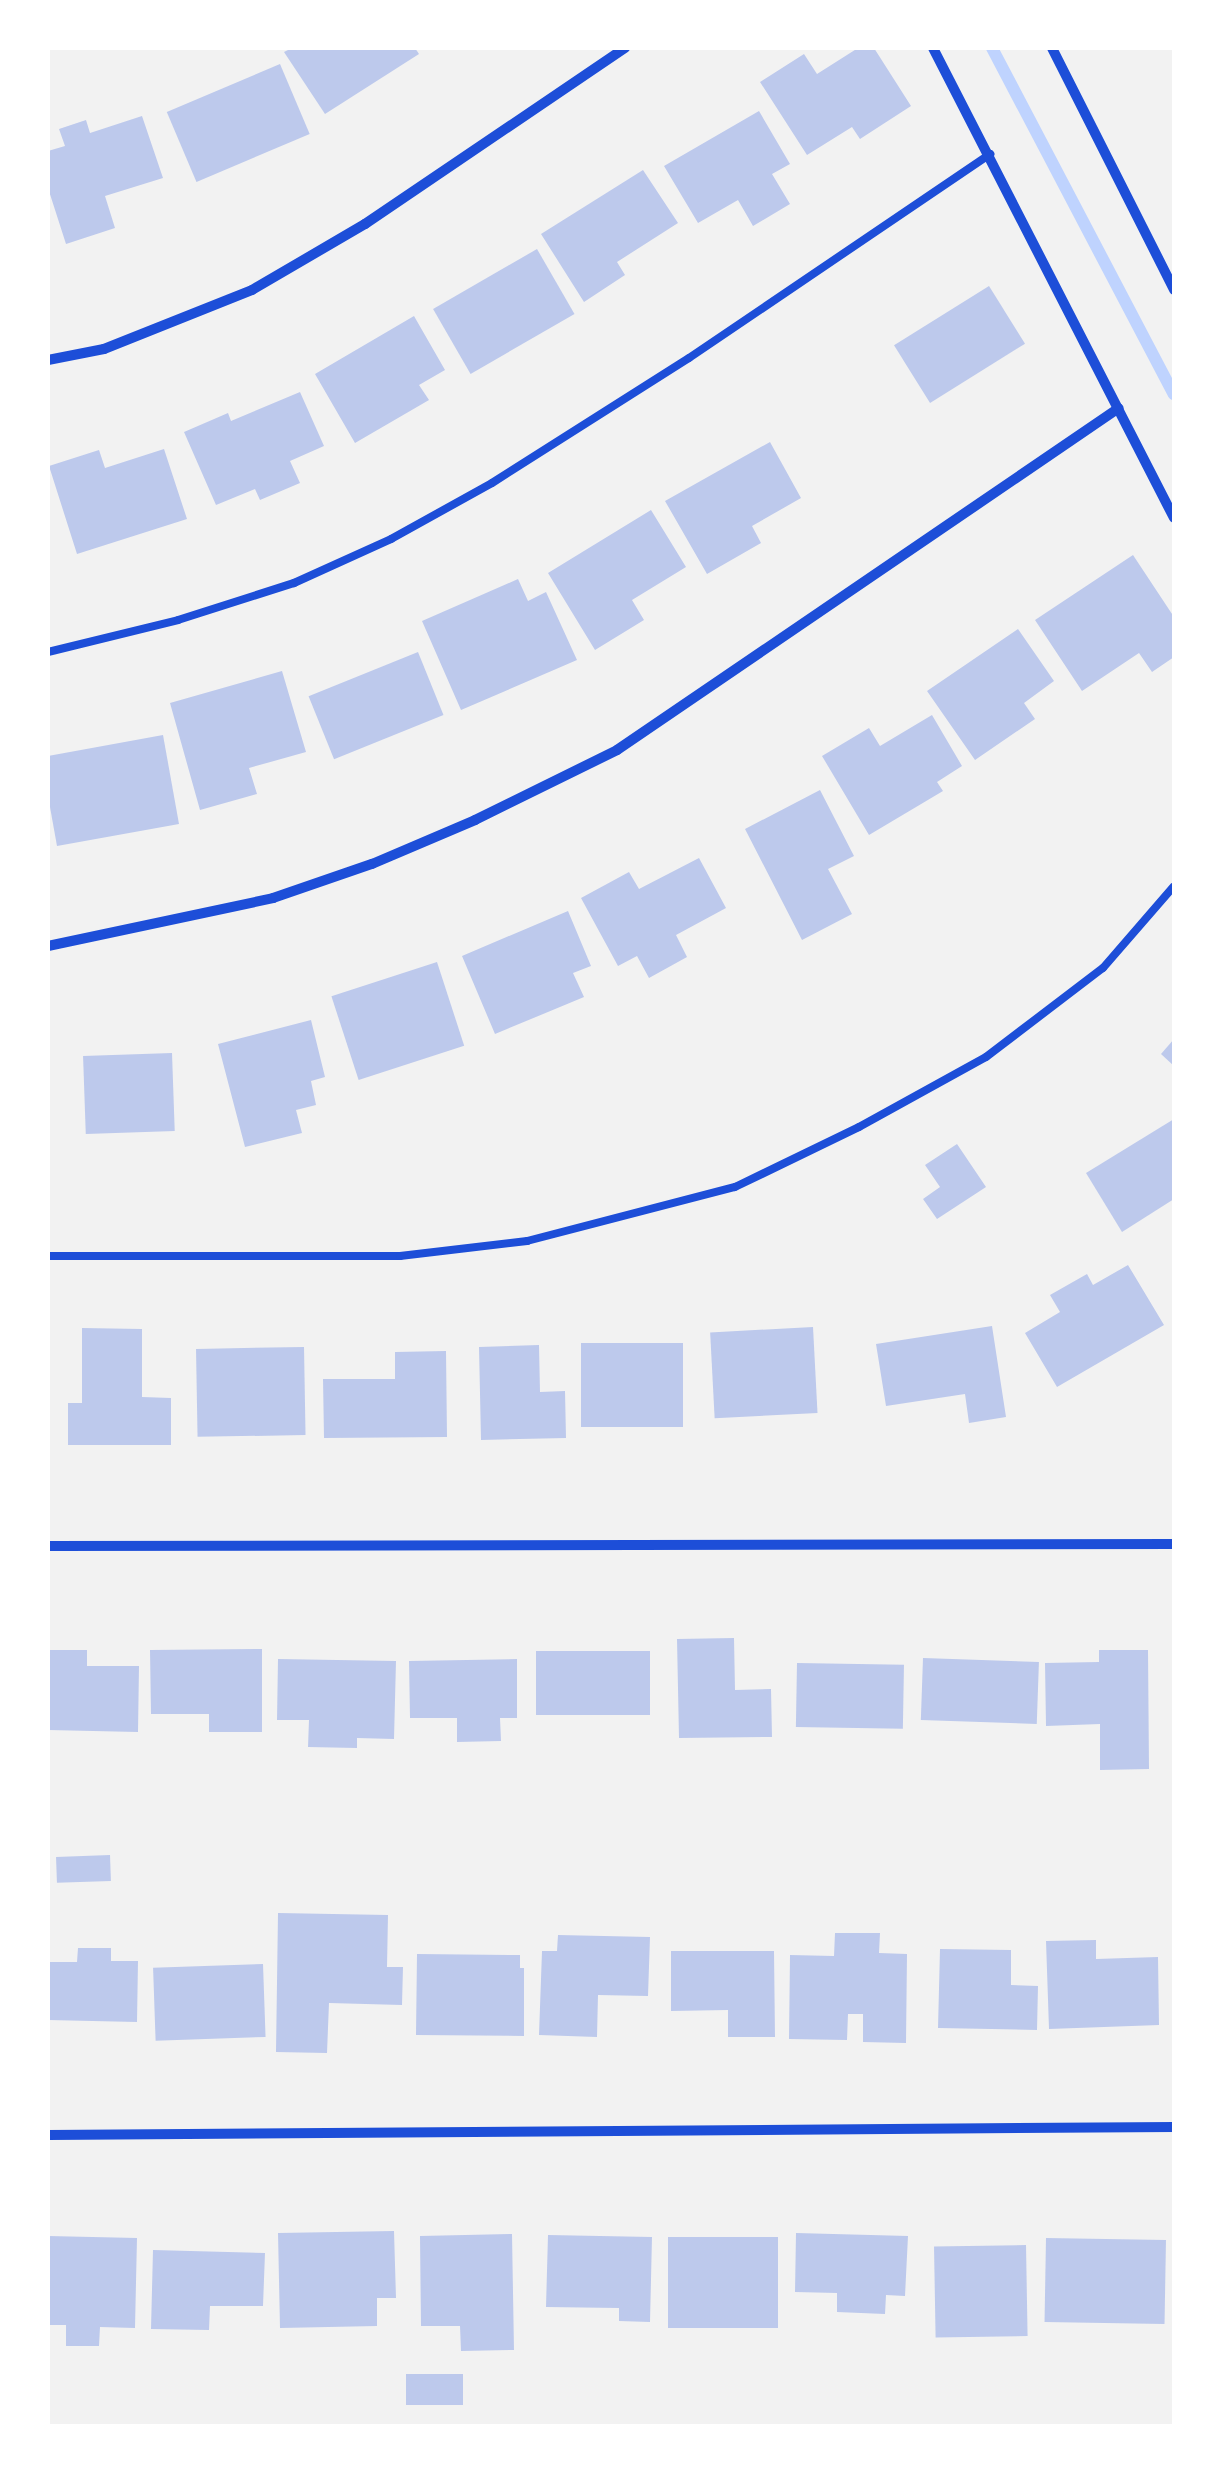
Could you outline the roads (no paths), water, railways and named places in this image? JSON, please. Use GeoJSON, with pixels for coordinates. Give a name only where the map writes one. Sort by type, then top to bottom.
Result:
{"type":"FeatureCollection","features":[{"type":"Feature","properties":{"kind":"street"},"geometry":{"type":"LineString","coordinates":[[48,360],[104,349],[252,290],[365,224],[625,48]]}},
{"type":"Feature","properties":{"kind":"street"},"geometry":{"type":"LineString","coordinates":[[933,48],[1174,518]]}},
{"type":"Feature","properties":{"kind":"street"},"geometry":{"type":"LineString","coordinates":[[1052,48],[1174,290]]}},
{"type":"Feature","properties":{"kind":"street"},"geometry":{"type":"LineString","coordinates":[[48,946],[273,898],[372,864],[476,820],[599,759],[1119,408]]}},
{"type":"Feature","properties":{"kind":"street"},"geometry":{"type":"LineString","coordinates":[[48,1546],[1174,1544]]}},
{"type":"Feature","properties":{"kind":"street"},"geometry":{"type":"LineString","coordinates":[[48,2136],[1174,2127]]}},
{"type":"Feature","properties":{"kind":"lane"},"geometry":{"type":"LineString","coordinates":[[48,652],[178,620],[294,583],[391,539],[492,484],[689,358],[990,154]]}},
{"type":"Feature","properties":{"kind":"lane"},"geometry":{"type":"LineString","coordinates":[[48,1256],[400,1256],[527,1241],[735,1187],[859,1128],[986,1057],[1104,968],[1174,886]]}},
{"type":"Feature","properties":{"kind":"waterway"},"geometry":{"type":"LineString","coordinates":[[992,48],[1174,394]]}}]}
